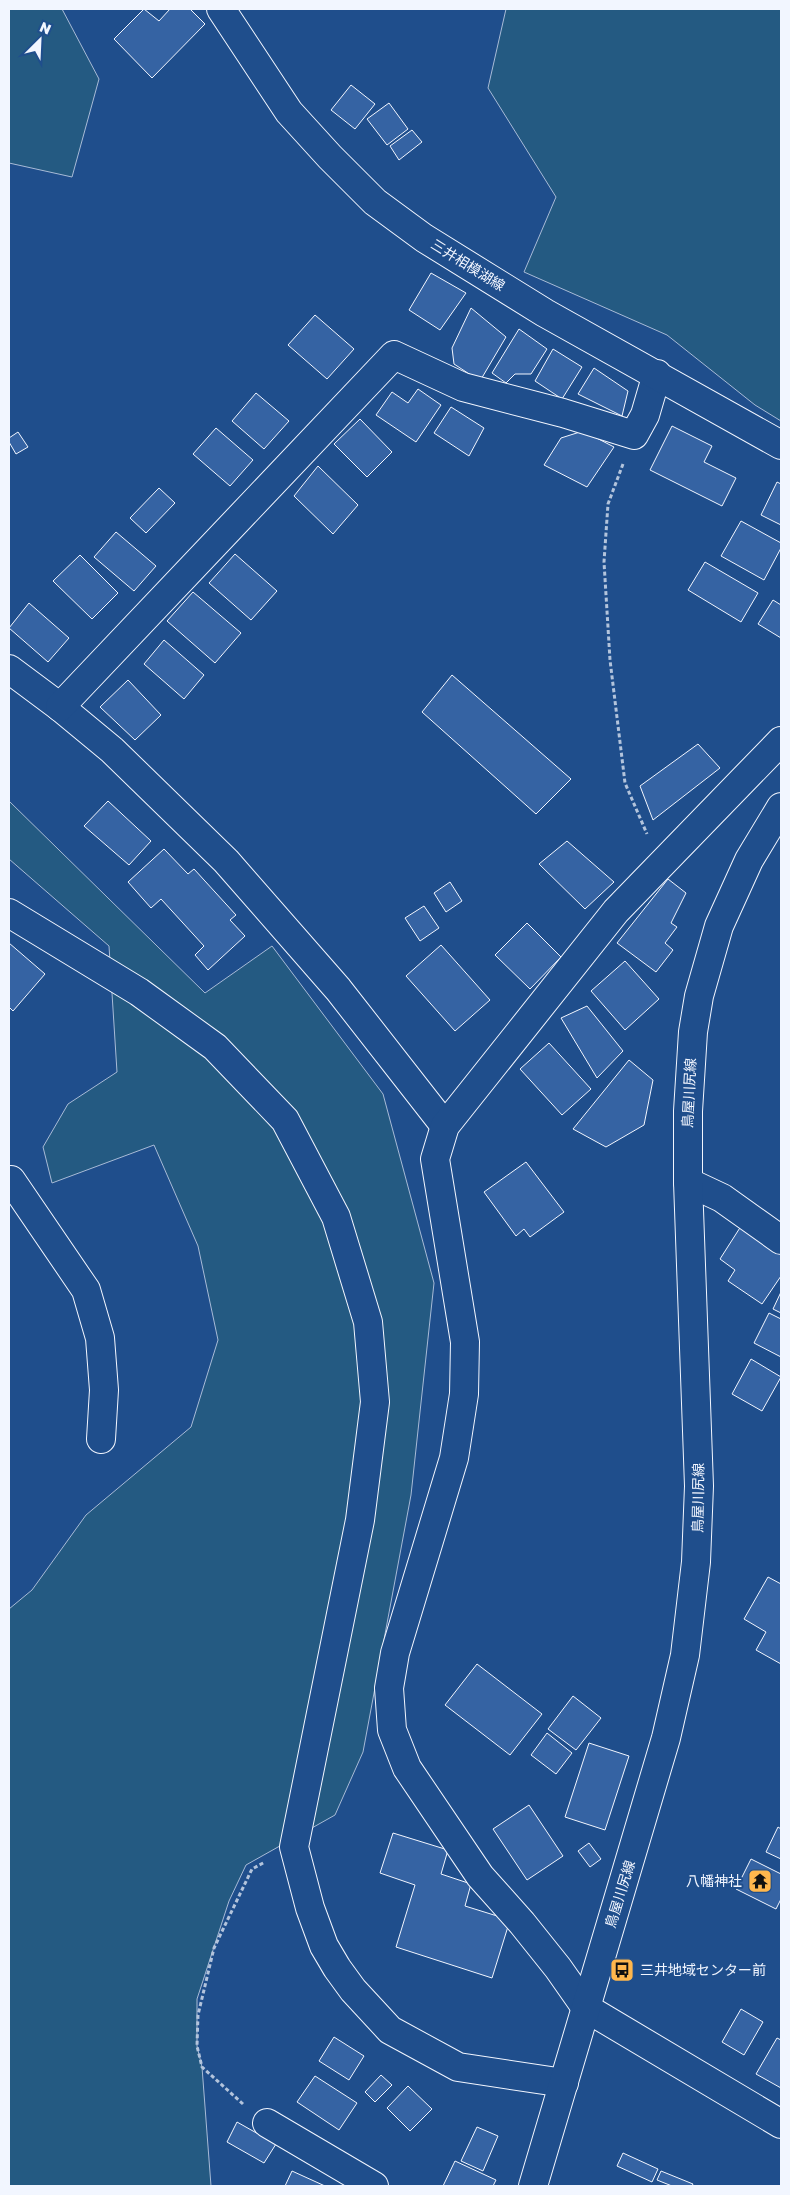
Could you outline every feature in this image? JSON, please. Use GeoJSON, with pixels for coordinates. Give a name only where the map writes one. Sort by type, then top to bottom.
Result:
{"type":"FeatureCollection","features":[{"type":"Feature","properties":{"kind":"street","name":"三井相模湖線"},"geometry":{"type":"LineString","coordinates":[[221,9],[289,112],[375,202],[424,238],[545,313],[781,445]]}},
{"type":"Feature","properties":{"kind":"street"},"geometry":{"type":"LineString","coordinates":[[60,707],[394,355],[464,387],[563,413],[634,436],[645,415],[657,374]]}},
{"type":"Feature","properties":{"kind":"street"},"geometry":{"type":"LineString","coordinates":[[9,669],[60,707],[112,750],[226,861],[338,989],[446,1126]]}},
{"type":"Feature","properties":{"kind":"street"},"geometry":{"type":"LineString","coordinates":[[781,741],[616,910],[446,1126],[435,1159],[465,1342],[464,1394],[454,1458],[395,1653],[389,1688],[392,1730],[406,1768],[480,1876],[522,1923],[558,1968],[586,2008],[781,2124]]}},
{"type":"Feature","properties":{"kind":"street","name":"鳥屋川尻線"},"geometry":{"type":"LineString","coordinates":[[534,2186],[666,1738],[685,1655],[698,1544],[698,1446],[688,1182],[690,1069],[696,1014],[703,980],[719,926],[738,881],[760,840],[781,807]]}},
{"type":"Feature","properties":{"kind":"street"},"geometry":{"type":"LineString","coordinates":[[9,913],[139,992],[215,1048],[285,1120],[336,1217],[368,1322],[375,1402],[360,1520],[294,1847],[310,1908],[324,1946],[353,1990],[390,2030],[458,2067],[564,2082]]}},
{"type":"Feature","properties":{"kind":"street"},"geometry":{"type":"LineString","coordinates":[[10,1173],[86,1290],[100,1338],[104,1390],[101,1439]]}},
{"type":"Feature","properties":{"kind":"street"},"geometry":{"type":"LineString","coordinates":[[688,1182],[722,1198],[781,1240]]}},
{"type":"Feature","properties":{"kind":"street"},"geometry":{"type":"LineString","coordinates":[[267,2123],[374,2186]]}},
{"type":"Feature","properties":{"kind":"path"},"geometry":{"type":"LineString","coordinates":[[634,436],[608,504],[604,562],[610,650],[625,783],[660,865]]}},
{"type":"Feature","properties":{"kind":"path"},"geometry":{"type":"LineString","coordinates":[[267,2123],[233,2096],[202,2066],[197,2046],[198,2015],[214,1948],[252,1869],[294,1847]]}},
{"type":"Feature","properties":{"kind":"shaded area"},"geometry":{"type":"Polygon","coordinates":[[[9,9],[62,9],[99,79],[72,177],[9,163],[9,9]]]}},
{"type":"Feature","properties":{"kind":"shaded area"},"geometry":{"type":"Polygon","coordinates":[[[506,9],[781,9],[781,421],[755,405],[667,335],[524,272],[556,197],[488,88],[506,9]]]}},
{"type":"Feature","properties":{"kind":"shaded area"},"geometry":{"type":"Polygon","coordinates":[[[9,801],[205,993],[272,946],[383,1094],[434,1283],[411,1495],[363,1752],[335,1815],[246,1865],[229,1901],[197,1999],[197,2046],[202,2067],[211,2186],[9,2186],[9,1609],[32,1590],[86,1515],[191,1427],[218,1340],[198,1246],[154,1145],[52,1183],[43,1147],[68,1104],[117,1072],[109,946],[9,859],[9,801]]]}},
{"type":"Feature","properties":{"kind":"building"},"geometry":{"type":"Polygon","coordinates":[[[144,9],[159,21],[170,9],[190,9],[205,24],[152,78],[114,39],[144,9]]]}},
{"type":"Feature","properties":{"kind":"building"},"geometry":{"type":"Polygon","coordinates":[[[351,85],[375,104],[355,129],[331,110],[351,85]]]}},
{"type":"Feature","properties":{"kind":"building"},"geometry":{"type":"Polygon","coordinates":[[[389,103],[408,129],[387,145],[367,119],[389,103]]]}},
{"type":"Feature","properties":{"kind":"building"},"geometry":{"type":"Polygon","coordinates":[[[412,130],[422,142],[399,160],[390,146],[412,130]]]}},
{"type":"Feature","properties":{"kind":"building"},"geometry":{"type":"Polygon","coordinates":[[[431,273],[466,293],[440,330],[409,310],[431,273]]]}},
{"type":"Feature","properties":{"kind":"building"},"geometry":{"type":"Polygon","coordinates":[[[471,308],[506,337],[480,381],[454,364],[452,348],[471,308]]]}},
{"type":"Feature","properties":{"kind":"building"},"geometry":{"type":"Polygon","coordinates":[[[315,315],[354,349],[327,379],[288,345],[315,315]]]}},
{"type":"Feature","properties":{"kind":"building"},"geometry":{"type":"Polygon","coordinates":[[[519,329],[547,349],[531,374],[515,374],[506,383],[492,373],[519,329]]]}},
{"type":"Feature","properties":{"kind":"building"},"geometry":{"type":"Polygon","coordinates":[[[553,349],[582,367],[562,399],[535,381],[553,349]]]}},
{"type":"Feature","properties":{"kind":"building"},"geometry":{"type":"Polygon","coordinates":[[[594,368],[628,391],[622,416],[578,394],[594,368]]]}},
{"type":"Feature","properties":{"kind":"building"},"geometry":{"type":"Polygon","coordinates":[[[418,389],[441,405],[416,442],[376,415],[392,392],[408,403],[418,389]]]}},
{"type":"Feature","properties":{"kind":"building"},"geometry":{"type":"Polygon","coordinates":[[[256,393],[289,421],[264,449],[232,421],[256,393]]]}},
{"type":"Feature","properties":{"kind":"building"},"geometry":{"type":"Polygon","coordinates":[[[451,407],[484,428],[469,456],[434,433],[451,407]]]}},
{"type":"Feature","properties":{"kind":"building"},"geometry":{"type":"Polygon","coordinates":[[[360,419],[392,452],[367,477],[334,444],[360,419]]]}},
{"type":"Feature","properties":{"kind":"building"},"geometry":{"type":"Polygon","coordinates":[[[672,426],[712,446],[704,462],[736,478],[722,506],[650,470],[672,426]]]}},
{"type":"Feature","properties":{"kind":"building"},"geometry":{"type":"Polygon","coordinates":[[[216,428],[253,460],[230,486],[193,454],[216,428]]]}},
{"type":"Feature","properties":{"kind":"building"},"geometry":{"type":"Polygon","coordinates":[[[583,431],[614,447],[587,487],[544,465],[561,438],[583,431]]]}},
{"type":"Feature","properties":{"kind":"building"},"geometry":{"type":"Polygon","coordinates":[[[18,432],[28,447],[16,454],[9,442],[9,438],[18,432]]]}},
{"type":"Feature","properties":{"kind":"building"},"geometry":{"type":"Polygon","coordinates":[[[318,466],[358,505],[333,534],[294,496],[318,466]]]}},
{"type":"Feature","properties":{"kind":"building"},"geometry":{"type":"Polygon","coordinates":[[[777,482],[781,484],[781,525],[761,515],[777,482]]]}},
{"type":"Feature","properties":{"kind":"building"},"geometry":{"type":"Polygon","coordinates":[[[159,488],[175,503],[146,533],[130,518],[159,488]]]}},
{"type":"Feature","properties":{"kind":"building"},"geometry":{"type":"Polygon","coordinates":[[[741,521],[781,543],[781,548],[764,580],[721,556],[741,521]]]}},
{"type":"Feature","properties":{"kind":"building"},"geometry":{"type":"Polygon","coordinates":[[[116,532],[156,566],[134,591],[94,557],[116,532]]]}},
{"type":"Feature","properties":{"kind":"building"},"geometry":{"type":"Polygon","coordinates":[[[235,554],[277,591],[251,620],[209,583],[235,554]]]}},
{"type":"Feature","properties":{"kind":"building"},"geometry":{"type":"Polygon","coordinates":[[[80,555],[118,593],[92,619],[53,581],[80,555]]]}},
{"type":"Feature","properties":{"kind":"building"},"geometry":{"type":"Polygon","coordinates":[[[705,562],[758,593],[741,622],[688,590],[705,562]]]}},
{"type":"Feature","properties":{"kind":"building"},"geometry":{"type":"Polygon","coordinates":[[[193,592],[241,633],[215,663],[167,621],[193,592]]]}},
{"type":"Feature","properties":{"kind":"building"},"geometry":{"type":"Polygon","coordinates":[[[773,600],[781,605],[781,638],[758,624],[773,600]]]}},
{"type":"Feature","properties":{"kind":"building"},"geometry":{"type":"Polygon","coordinates":[[[29,603],[69,638],[48,662],[9,628],[29,603]]]}},
{"type":"Feature","properties":{"kind":"building"},"geometry":{"type":"Polygon","coordinates":[[[164,640],[204,675],[184,699],[144,664],[164,640]]]}},
{"type":"Feature","properties":{"kind":"building"},"geometry":{"type":"Polygon","coordinates":[[[452,675],[571,779],[536,814],[422,712],[452,675]]]}},
{"type":"Feature","properties":{"kind":"building"},"geometry":{"type":"Polygon","coordinates":[[[128,680],[161,715],[135,740],[100,707],[128,680]]]}},
{"type":"Feature","properties":{"kind":"building"},"geometry":{"type":"Polygon","coordinates":[[[698,744],[720,768],[653,820],[640,786],[698,744]]]}},
{"type":"Feature","properties":{"kind":"building"},"geometry":{"type":"Polygon","coordinates":[[[108,801],[151,841],[129,865],[84,826],[108,801]]]}},
{"type":"Feature","properties":{"kind":"building"},"geometry":{"type":"Polygon","coordinates":[[[567,841],[614,882],[585,909],[539,864],[567,841]]]}},
{"type":"Feature","properties":{"kind":"building"},"geometry":{"type":"Polygon","coordinates":[[[164,849],[188,874],[194,869],[236,915],[230,920],[245,936],[208,970],[195,955],[204,946],[161,899],[151,908],[128,882],[164,849]]]}},
{"type":"Feature","properties":{"kind":"building"},"geometry":{"type":"Polygon","coordinates":[[[668,879],[686,893],[671,923],[677,927],[665,943],[673,950],[656,972],[617,943],[668,879]]]}},
{"type":"Feature","properties":{"kind":"building"},"geometry":{"type":"Polygon","coordinates":[[[450,882],[462,901],[446,912],[434,893],[450,882]]]}},
{"type":"Feature","properties":{"kind":"building"},"geometry":{"type":"Polygon","coordinates":[[[424,906],[439,928],[420,941],[405,918],[424,906]]]}},
{"type":"Feature","properties":{"kind":"building"},"geometry":{"type":"Polygon","coordinates":[[[527,923],[561,957],[530,989],[495,955],[527,923]]]}},
{"type":"Feature","properties":{"kind":"building"},"geometry":{"type":"Polygon","coordinates":[[[9,943],[45,974],[13,1011],[9,1007],[9,943]]]}},
{"type":"Feature","properties":{"kind":"building"},"geometry":{"type":"Polygon","coordinates":[[[441,945],[490,1000],[455,1031],[406,976],[441,945]]]}},
{"type":"Feature","properties":{"kind":"building"},"geometry":{"type":"Polygon","coordinates":[[[625,961],[659,999],[625,1030],[591,991],[625,961]]]}},
{"type":"Feature","properties":{"kind":"building"},"geometry":{"type":"Polygon","coordinates":[[[587,1006],[623,1051],[597,1078],[561,1018],[587,1006]]]}},
{"type":"Feature","properties":{"kind":"building"},"geometry":{"type":"Polygon","coordinates":[[[549,1043],[591,1089],[562,1115],[520,1069],[549,1043]]]}},
{"type":"Feature","properties":{"kind":"building"},"geometry":{"type":"Polygon","coordinates":[[[629,1060],[653,1080],[644,1125],[606,1147],[573,1129],[629,1060]]]}},
{"type":"Feature","properties":{"kind":"building"},"geometry":{"type":"Polygon","coordinates":[[[526,1162],[564,1212],[530,1237],[524,1229],[516,1236],[484,1192],[526,1162]]]}},
{"type":"Feature","properties":{"kind":"building"},"geometry":{"type":"Polygon","coordinates":[[[743,1223],[781,1248],[781,1276],[762,1304],[728,1281],[735,1270],[720,1259],[743,1223]]]}},
{"type":"Feature","properties":{"kind":"building"},"geometry":{"type":"Polygon","coordinates":[[[781,1292],[781,1313],[773,1309],[781,1292]]]}},
{"type":"Feature","properties":{"kind":"building"},"geometry":{"type":"Polygon","coordinates":[[[769,1313],[781,1319],[781,1357],[754,1343],[769,1313]]]}},
{"type":"Feature","properties":{"kind":"building"},"geometry":{"type":"Polygon","coordinates":[[[751,1359],[781,1377],[762,1411],[732,1394],[751,1359]]]}},
{"type":"Feature","properties":{"kind":"building"},"geometry":{"type":"Polygon","coordinates":[[[768,1577],[781,1584],[781,1664],[756,1650],[766,1632],[744,1619],[768,1577]]]}},
{"type":"Feature","properties":{"kind":"building"},"geometry":{"type":"Polygon","coordinates":[[[477,1664],[542,1714],[510,1755],[445,1705],[477,1664]]]}},
{"type":"Feature","properties":{"kind":"building"},"geometry":{"type":"Polygon","coordinates":[[[573,1696],[601,1718],[576,1750],[548,1729],[573,1696]]]}},
{"type":"Feature","properties":{"kind":"building"},"geometry":{"type":"Polygon","coordinates":[[[547,1733],[572,1753],[556,1774],[531,1755],[547,1733]]]}},
{"type":"Feature","properties":{"kind":"building"},"geometry":{"type":"Polygon","coordinates":[[[589,1743],[629,1756],[605,1830],[565,1817],[589,1743]]]}},
{"type":"Feature","properties":{"kind":"building"},"geometry":{"type":"Polygon","coordinates":[[[529,1805],[563,1856],[527,1880],[493,1829],[529,1805]]]}},
{"type":"Feature","properties":{"kind":"building"},"geometry":{"type":"Polygon","coordinates":[[[778,1827],[781,1829],[781,1859],[766,1852],[778,1827]]]}},
{"type":"Feature","properties":{"kind":"building"},"geometry":{"type":"Polygon","coordinates":[[[393,1833],[448,1850],[441,1874],[471,1884],[465,1906],[510,1920],[492,1978],[396,1947],[415,1885],[380,1873],[393,1833]]]}},
{"type":"Feature","properties":{"kind":"building"},"geometry":{"type":"Polygon","coordinates":[[[589,1843],[601,1859],[590,1867],[578,1851],[589,1843]]]}},
{"type":"Feature","properties":{"kind":"building","name":"八幡神社"},"geometry":{"type":"Polygon","coordinates":[[[751,1859],[781,1874],[781,1899],[776,1909],[736,1889],[751,1859]]]}},
{"type":"Feature","properties":{"kind":"building"},"geometry":{"type":"Polygon","coordinates":[[[741,2009],[763,2022],[744,2055],[722,2042],[741,2009]]]}},
{"type":"Feature","properties":{"kind":"building"},"geometry":{"type":"Polygon","coordinates":[[[334,2037],[364,2056],[349,2080],[319,2061],[334,2037]]]}},
{"type":"Feature","properties":{"kind":"building"},"geometry":{"type":"Polygon","coordinates":[[[777,2038],[781,2040],[781,2088],[756,2074],[777,2038]]]}},
{"type":"Feature","properties":{"kind":"building"},"geometry":{"type":"Polygon","coordinates":[[[381,2075],[392,2085],[375,2102],[365,2092],[381,2075]]]}},
{"type":"Feature","properties":{"kind":"building"},"geometry":{"type":"Polygon","coordinates":[[[315,2076],[357,2103],[339,2130],[297,2102],[315,2076]]]}},
{"type":"Feature","properties":{"kind":"building"},"geometry":{"type":"Polygon","coordinates":[[[408,2086],[432,2109],[410,2131],[387,2108],[408,2086]]]}},
{"type":"Feature","properties":{"kind":"building"},"geometry":{"type":"Polygon","coordinates":[[[237,2122],[276,2144],[264,2163],[227,2142],[237,2122]]]}},
{"type":"Feature","properties":{"kind":"building"},"geometry":{"type":"Polygon","coordinates":[[[477,2127],[498,2136],[483,2171],[461,2161],[477,2127]]]}},
{"type":"Feature","properties":{"kind":"building"},"geometry":{"type":"Polygon","coordinates":[[[623,2153],[658,2169],[652,2182],[617,2166],[623,2153]]]}},
{"type":"Feature","properties":{"kind":"building"},"geometry":{"type":"Polygon","coordinates":[[[455,2161],[496,2180],[493,2186],[443,2186],[455,2161]]]}},
{"type":"Feature","properties":{"kind":"building"},"geometry":{"type":"Polygon","coordinates":[[[292,2171],[325,2186],[285,2186],[292,2171]]]}},
{"type":"Feature","properties":{"kind":"building"},"geometry":{"type":"Polygon","coordinates":[[[661,2171],[693,2184],[692,2186],[672,2186],[657,2180],[661,2171]]]}},
{"type":"Feature","properties":{"kind":"place","name":"八幡神社"},"geometry":{"type":"Point","coordinates":[760,1881]}},
{"type":"Feature","properties":{"kind":"place","name":"三井地域センター前"},"geometry":{"type":"Point","coordinates":[622,1970]}}]}
